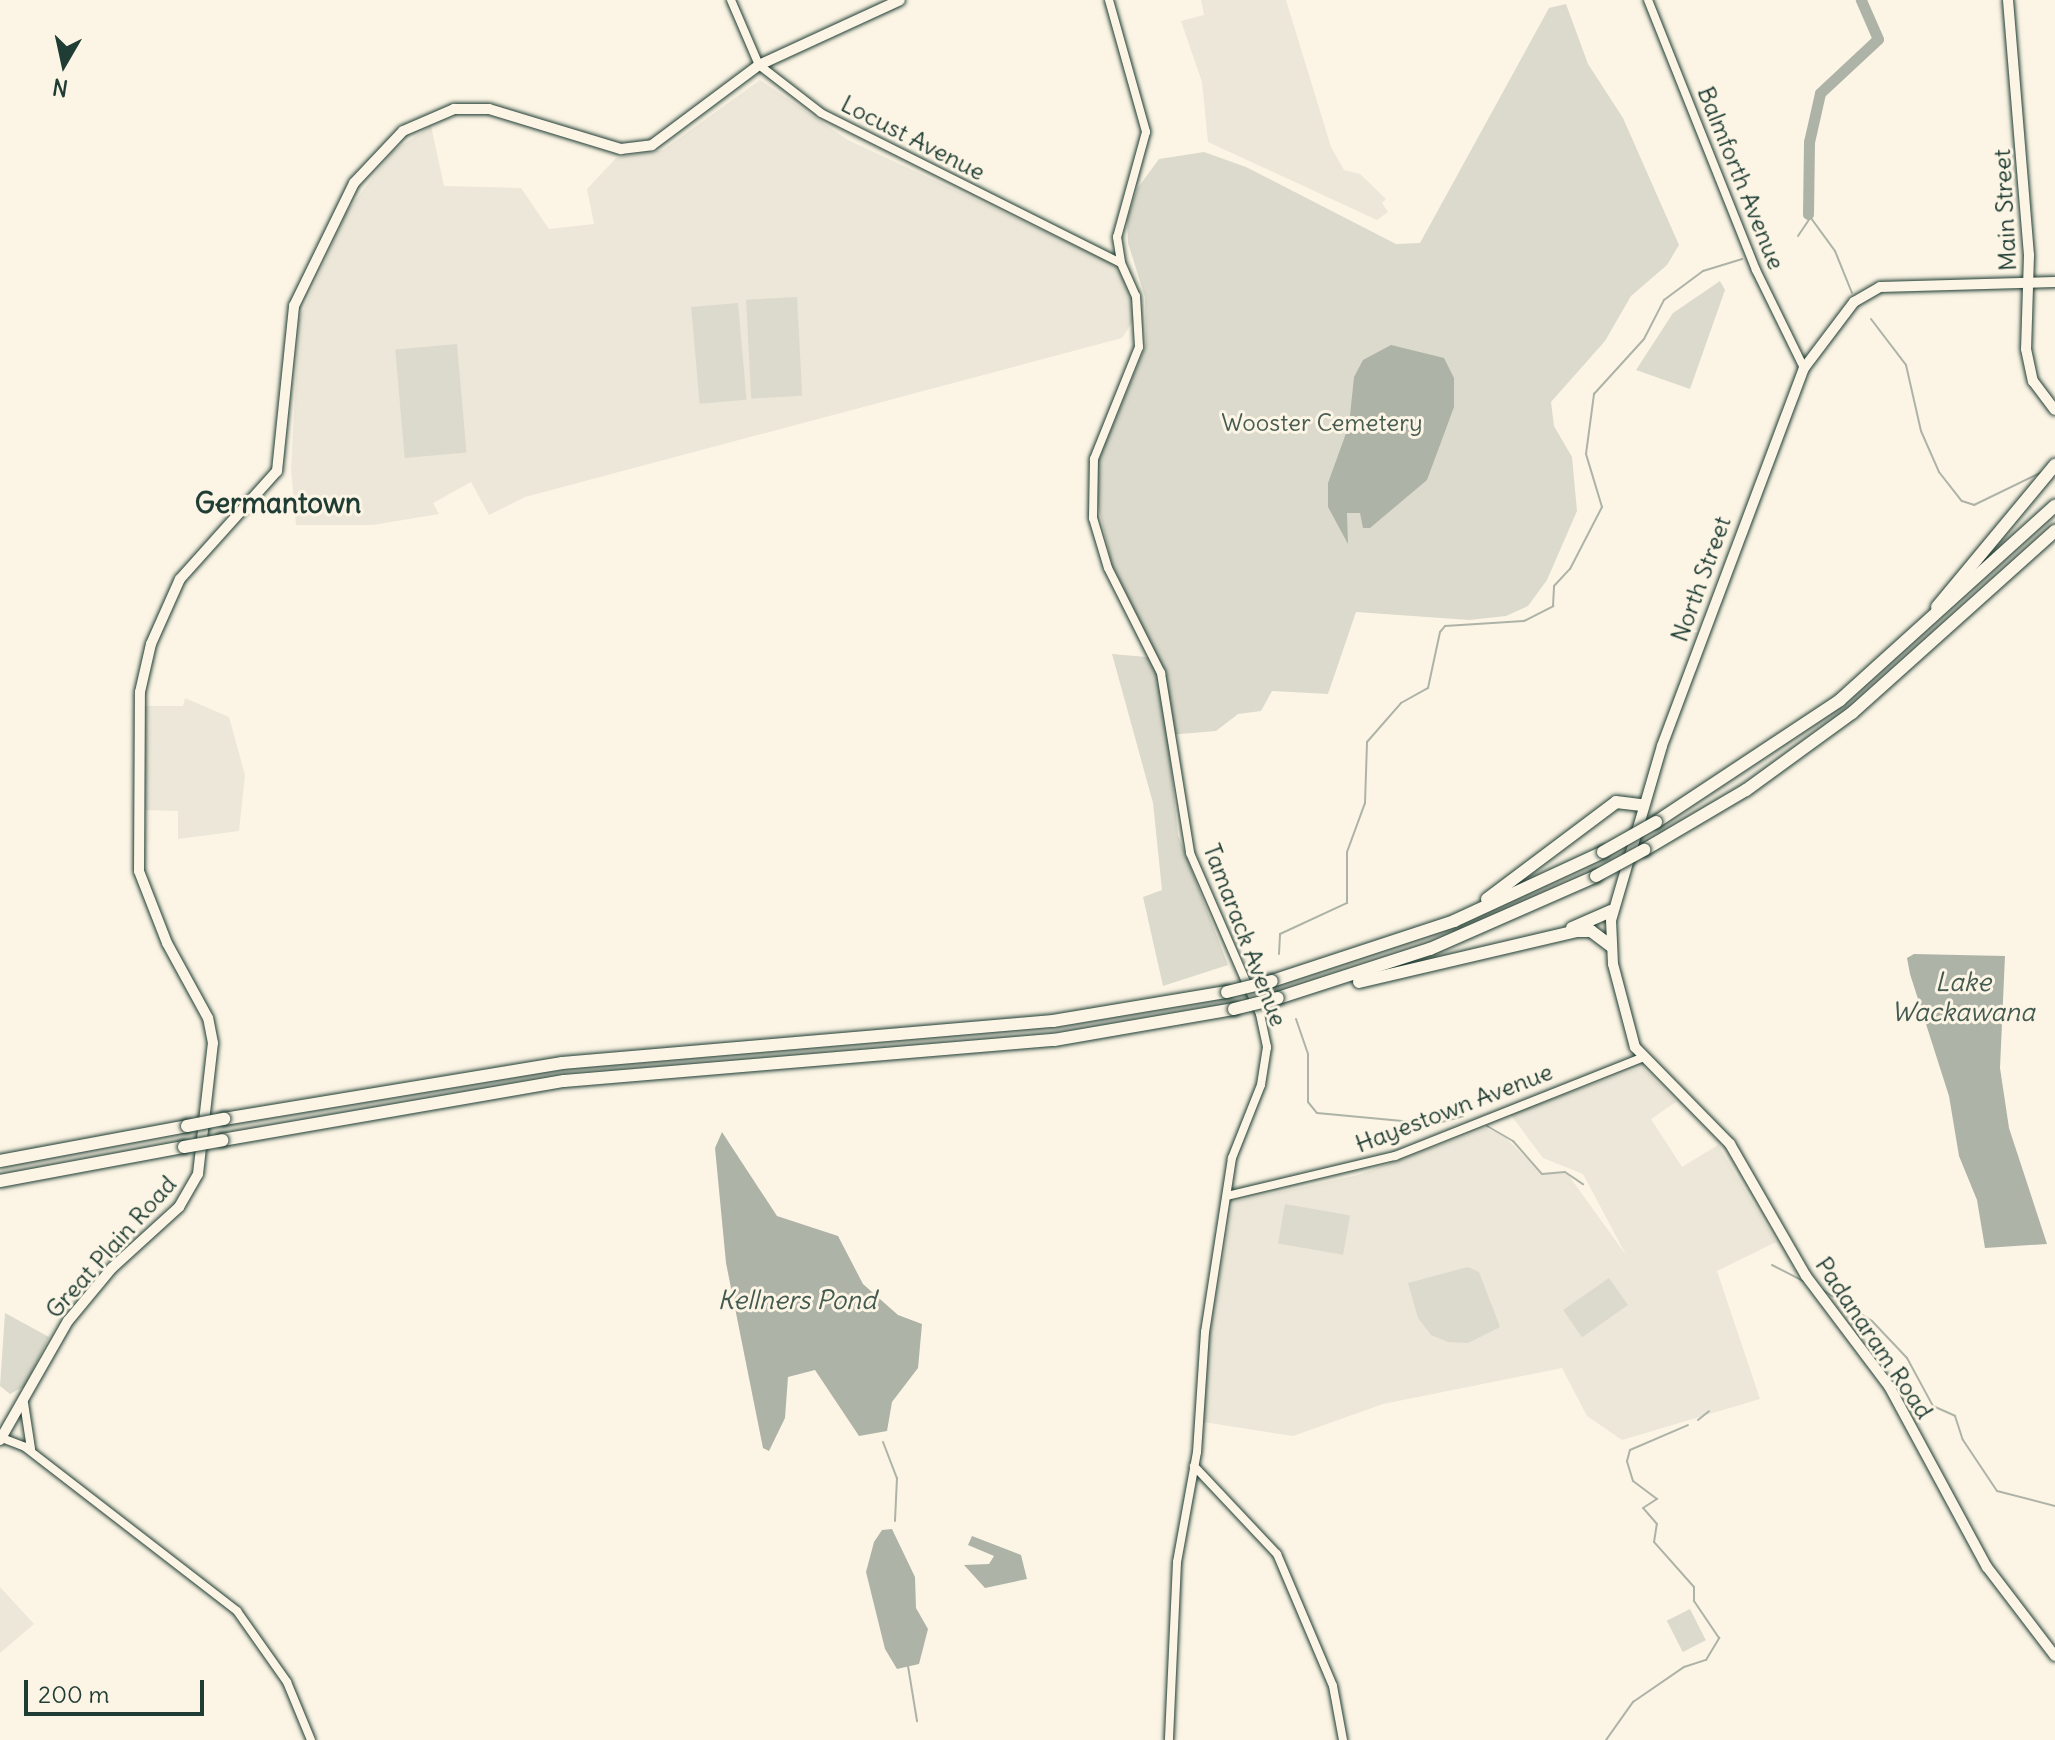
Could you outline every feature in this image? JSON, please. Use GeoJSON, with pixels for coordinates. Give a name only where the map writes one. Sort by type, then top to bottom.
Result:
{"type":"FeatureCollection","features":[{"type":"Feature","properties":{"kind":"highway"},"geometry":{"type":"LineString","coordinates":[[1865,680],[1940,604],[2055,465]]}},
{"type":"Feature","properties":{"kind":"highway"},"geometry":{"type":"LineString","coordinates":[[0,1161],[224,1119],[562,1063],[1038,1023],[1227,992],[1363,954],[1483,909],[1603,852],[1762,757],[1865,680],[2055,506]]}},
{"type":"Feature","properties":{"kind":"highway"},"geometry":{"type":"LineString","coordinates":[[1297,993],[1441,945],[1596,876],[1746,790],[1843,720],[2055,531]]}},
{"type":"Feature","properties":{"kind":"highway"},"geometry":{"type":"LineString","coordinates":[[1363,954],[1497,894],[1616,802],[1642,805]]}},
{"type":"Feature","properties":{"kind":"highway"},"geometry":{"type":"LineString","coordinates":[[1550,935],[1611,911]]}},
{"type":"Feature","properties":{"kind":"highway"},"geometry":{"type":"LineString","coordinates":[[0,1181],[542,1084],[1044,1041],[1234,1009],[1550,935],[1591,931],[1611,946]]}},
{"type":"Feature","properties":{"kind":"main road"},"geometry":{"type":"LineString","coordinates":[[759,65],[900,0]]}},
{"type":"Feature","properties":{"kind":"main road","name":"Main Street"},"geometry":{"type":"LineString","coordinates":[[2008,0],[2029,281],[2029,367],[2055,410]]}},
{"type":"Feature","properties":{"kind":"main road","name":"Great Plain Road"},"geometry":{"type":"LineString","coordinates":[[1,1439],[68,1321],[112,1268],[179,1207],[198,1174],[213,1043],[208,1018],[143,888],[137,848],[139,706],[151,644],[189,566],[265,489],[283,448],[284,353],[294,306],[339,206],[385,145],[433,115],[471,108],[606,146],[639,149],[670,135],[759,65]]}},
{"type":"Feature","properties":{"kind":"main road","name":"North Street"},"geometry":{"type":"LineString","coordinates":[[1644,1057],[1628,1033],[1611,946],[1611,911],[1642,805],[1782,413],[1804,368],[1848,308],[1867,292],[1921,283],[2055,282]]}},
{"type":"Feature","properties":{"kind":"main road","name":"Padanaram Road"},"geometry":{"type":"LineString","coordinates":[[1644,1057],[1730,1144],[1809,1280],[1889,1386],[1987,1567],[2055,1656]]}},
{"type":"Feature","properties":{"kind":"street"},"geometry":{"type":"LineString","coordinates":[[731,0],[759,65]]}},
{"type":"Feature","properties":{"kind":"street"},"geometry":{"type":"LineString","coordinates":[[1109,0],[1146,126],[1142,160],[1118,229],[1121,263]]}},
{"type":"Feature","properties":{"kind":"street","name":"Balmforth Avenue"},"geometry":{"type":"LineString","coordinates":[[1648,0],[1781,320],[1804,368]]}},
{"type":"Feature","properties":{"kind":"street","name":"Locust Avenue"},"geometry":{"type":"LineString","coordinates":[[759,65],[866,141],[1121,263]]}},
{"type":"Feature","properties":{"kind":"street","name":"Tamarack Avenue"},"geometry":{"type":"LineString","coordinates":[[1121,263],[1136,296],[1139,339],[1094,459],[1090,498],[1108,568],[1163,682],[1190,853],[1265,1031],[1263,1080],[1233,1153],[1205,1332],[1194,1466],[1177,1562],[1169,1740]]}},
{"type":"Feature","properties":{"kind":"street","name":"Hayestown Avenue"},"geometry":{"type":"LineString","coordinates":[[1227,1196],[1395,1156],[1644,1057]]}},
{"type":"Feature","properties":{"kind":"street"},"geometry":{"type":"LineString","coordinates":[[24,1403],[32,1454]]}},
{"type":"Feature","properties":{"kind":"street","name":"Great Plain Road"},"geometry":{"type":"LineString","coordinates":[[1,1439],[32,1454],[237,1611],[287,1682],[311,1740]]}},
{"type":"Feature","properties":{"kind":"street"},"geometry":{"type":"LineString","coordinates":[[1194,1466],[1277,1554],[1333,1686],[1343,1740]]}},
{"type":"Feature","properties":{"kind":"shaded area"},"geometry":{"type":"Polygon","coordinates":[[[1201,0],[1286,0],[1331,147],[1344,170],[1360,174],[1386,199],[1382,203],[1388,212],[1377,220],[1208,142],[1202,82],[1181,21],[1204,15],[1201,0]]]}},
{"type":"Feature","properties":{"kind":"shaded area"},"geometry":{"type":"Polygon","coordinates":[[[760,80],[848,140],[1114,264],[1132,292],[1135,318],[1122,338],[525,497],[489,515],[471,482],[433,503],[439,514],[373,525],[296,525],[291,469],[299,320],[346,213],[393,151],[431,126],[444,186],[521,188],[549,229],[594,224],[587,189],[616,158],[663,150],[760,80]]]}},
{"type":"Feature","properties":{"kind":"shaded area"},"geometry":{"type":"Polygon","coordinates":[[[185,698],[229,717],[245,775],[239,831],[178,839],[178,811],[143,810],[143,706],[183,706],[185,698]]]}},
{"type":"Feature","properties":{"kind":"shaded area"},"geometry":{"type":"Polygon","coordinates":[[[1642,1067],[1676,1102],[1651,1119],[1682,1167],[1718,1145],[1776,1242],[1717,1271],[1760,1399],[1622,1440],[1587,1416],[1562,1368],[1383,1404],[1293,1436],[1203,1422],[1205,1359],[1233,1202],[1358,1175],[1487,1128],[1505,1137],[1542,1173],[1567,1173],[1626,1255],[1583,1174],[1543,1158],[1510,1114],[1642,1067]]]}},
{"type":"Feature","properties":{"kind":"shaded area"},"geometry":{"type":"Polygon","coordinates":[[[0,1587],[34,1624],[0,1653],[0,1587]]]}},
{"type":"Feature","properties":{"kind":"green space","name":"Wooster Cemetery"},"geometry":{"type":"Polygon","coordinates":[[[1566,4],[1588,64],[1623,118],[1679,245],[1667,265],[1631,296],[1605,341],[1551,402],[1554,426],[1572,457],[1577,511],[1547,580],[1528,606],[1506,616],[1469,620],[1356,612],[1328,694],[1272,691],[1261,711],[1238,714],[1216,731],[1168,735],[1178,835],[1228,965],[1163,986],[1143,897],[1162,890],[1153,803],[1112,654],[1158,658],[1112,565],[1094,488],[1097,464],[1146,345],[1145,297],[1128,243],[1127,220],[1137,189],[1159,159],[1204,152],[1246,167],[1396,244],[1420,243],[1549,8],[1566,4]]]}},
{"type":"Feature","properties":{"kind":"green space"},"geometry":{"type":"Polygon","coordinates":[[[1720,281],[1725,290],[1690,389],[1636,370],[1673,313],[1720,281]]]}},
{"type":"Feature","properties":{"kind":"green space"},"geometry":{"type":"Polygon","coordinates":[[[797,297],[802,396],[751,399],[746,300],[797,297]]]}},
{"type":"Feature","properties":{"kind":"green space"},"geometry":{"type":"Polygon","coordinates":[[[738,303],[746,400],[700,404],[691,307],[738,303]]]}},
{"type":"Feature","properties":{"kind":"green space"},"geometry":{"type":"Polygon","coordinates":[[[457,344],[466,453],[405,458],[395,349],[457,344]]]}},
{"type":"Feature","properties":{"kind":"green space"},"geometry":{"type":"Polygon","coordinates":[[[1285,1204],[1350,1215],[1343,1255],[1278,1243],[1285,1204]]]}},
{"type":"Feature","properties":{"kind":"green space"},"geometry":{"type":"Polygon","coordinates":[[[1468,1267],[1479,1272],[1500,1327],[1468,1343],[1448,1342],[1431,1335],[1418,1318],[1408,1283],[1468,1267]]]}},
{"type":"Feature","properties":{"kind":"green space"},"geometry":{"type":"Polygon","coordinates":[[[1609,1278],[1628,1305],[1582,1337],[1563,1310],[1609,1278]]]}},
{"type":"Feature","properties":{"kind":"green space"},"geometry":{"type":"Polygon","coordinates":[[[5,1313],[49,1337],[25,1386],[10,1394],[0,1386],[5,1313]]]}},
{"type":"Feature","properties":{"kind":"green space"},"geometry":{"type":"Polygon","coordinates":[[[1690,1609],[1706,1640],[1683,1652],[1667,1621],[1690,1609]]]}},
{"type":"Feature","properties":{"kind":"water"},"geometry":{"type":"Polygon","coordinates":[[[1391,345],[1444,358],[1454,378],[1454,407],[1427,480],[1370,528],[1363,528],[1360,513],[1347,513],[1348,544],[1328,507],[1328,483],[1349,425],[1354,377],[1363,360],[1391,345]]]}},
{"type":"Feature","properties":{"kind":"water","name":"Lake Wackawana"},"geometry":{"type":"Polygon","coordinates":[[[1914,954],[2005,956],[2000,1068],[2009,1128],[2047,1244],[1985,1248],[1977,1200],[1959,1156],[1949,1096],[1910,974],[1907,958],[1914,954]]]}},
{"type":"Feature","properties":{"kind":"water","name":"Kellners Pond"},"geometry":{"type":"Polygon","coordinates":[[[722,1132],[777,1216],[838,1236],[863,1284],[898,1315],[922,1324],[918,1368],[892,1402],[887,1431],[859,1436],[815,1370],[788,1377],[785,1418],[769,1451],[763,1448],[726,1263],[715,1148],[722,1132]]]}},
{"type":"Feature","properties":{"kind":"water"},"geometry":{"type":"Polygon","coordinates":[[[892,1529],[915,1577],[916,1608],[928,1629],[919,1664],[897,1669],[885,1649],[866,1572],[874,1542],[882,1530],[892,1529]]]}},
{"type":"Feature","properties":{"kind":"water"},"geometry":{"type":"Polygon","coordinates":[[[972,1536],[1021,1555],[1027,1579],[985,1588],[964,1565],[989,1564],[994,1556],[968,1545],[972,1536]]]}},
{"type":"Feature","properties":{"kind":"waterway"},"geometry":{"type":"LineString","coordinates":[[1808,214],[1809,142],[1820,93],[1878,39],[1861,0]]}},
{"type":"Feature","properties":{"kind":"waterway"},"geometry":{"type":"LineString","coordinates":[[1808,214],[1835,251],[1852,293]]}},
{"type":"Feature","properties":{"kind":"waterway"},"geometry":{"type":"LineString","coordinates":[[1798,236],[1810,218]]}},
{"type":"Feature","properties":{"kind":"waterway"},"geometry":{"type":"LineString","coordinates":[[1279,954],[1280,934],[1347,903],[1347,852],[1365,803],[1367,742],[1401,703],[1428,688],[1440,632],[1445,626],[1524,621],[1553,606],[1554,586],[1570,569],[1602,507],[1586,454],[1594,394],[1644,339],[1664,300],[1703,271],[1742,259]]}},
{"type":"Feature","properties":{"kind":"waterway"},"geometry":{"type":"LineString","coordinates":[[1871,319],[1906,365],[1921,431],[1939,472],[1962,501],[1974,505],[2042,472]]}},
{"type":"Feature","properties":{"kind":"waterway"},"geometry":{"type":"LineString","coordinates":[[1296,1019],[1308,1054],[1308,1102],[1317,1113],[1434,1124],[1463,1116]]}},
{"type":"Feature","properties":{"kind":"waterway"},"geometry":{"type":"LineString","coordinates":[[1487,1126],[1513,1141],[1542,1174],[1565,1172],[1583,1184]]}},
{"type":"Feature","properties":{"kind":"waterway"},"geometry":{"type":"LineString","coordinates":[[1772,1265],[1804,1281]]}},
{"type":"Feature","properties":{"kind":"waterway"},"geometry":{"type":"LineString","coordinates":[[1821,1289],[1872,1321],[1907,1358],[1933,1406],[1955,1416],[1963,1440],[1997,1491],[2055,1506]]}},
{"type":"Feature","properties":{"kind":"waterway"},"geometry":{"type":"LineString","coordinates":[[1698,1420],[1709,1411]]}},
{"type":"Feature","properties":{"kind":"waterway"},"geometry":{"type":"LineString","coordinates":[[1606,1740],[1633,1702],[1684,1667],[1706,1660],[1719,1638],[1694,1601],[1694,1587],[1654,1542],[1657,1524],[1643,1508],[1657,1499],[1633,1481],[1627,1461],[1630,1450],[1688,1425]]}},
{"type":"Feature","properties":{"kind":"waterway"},"geometry":{"type":"LineString","coordinates":[[883,1442],[897,1478],[895,1521]]}},
{"type":"Feature","properties":{"kind":"waterway"},"geometry":{"type":"LineString","coordinates":[[908,1666],[917,1721]]}},
{"type":"Feature","properties":{"kind":"district","name":"Germantown"},"geometry":{"type":"Point","coordinates":[278,503]}}]}
